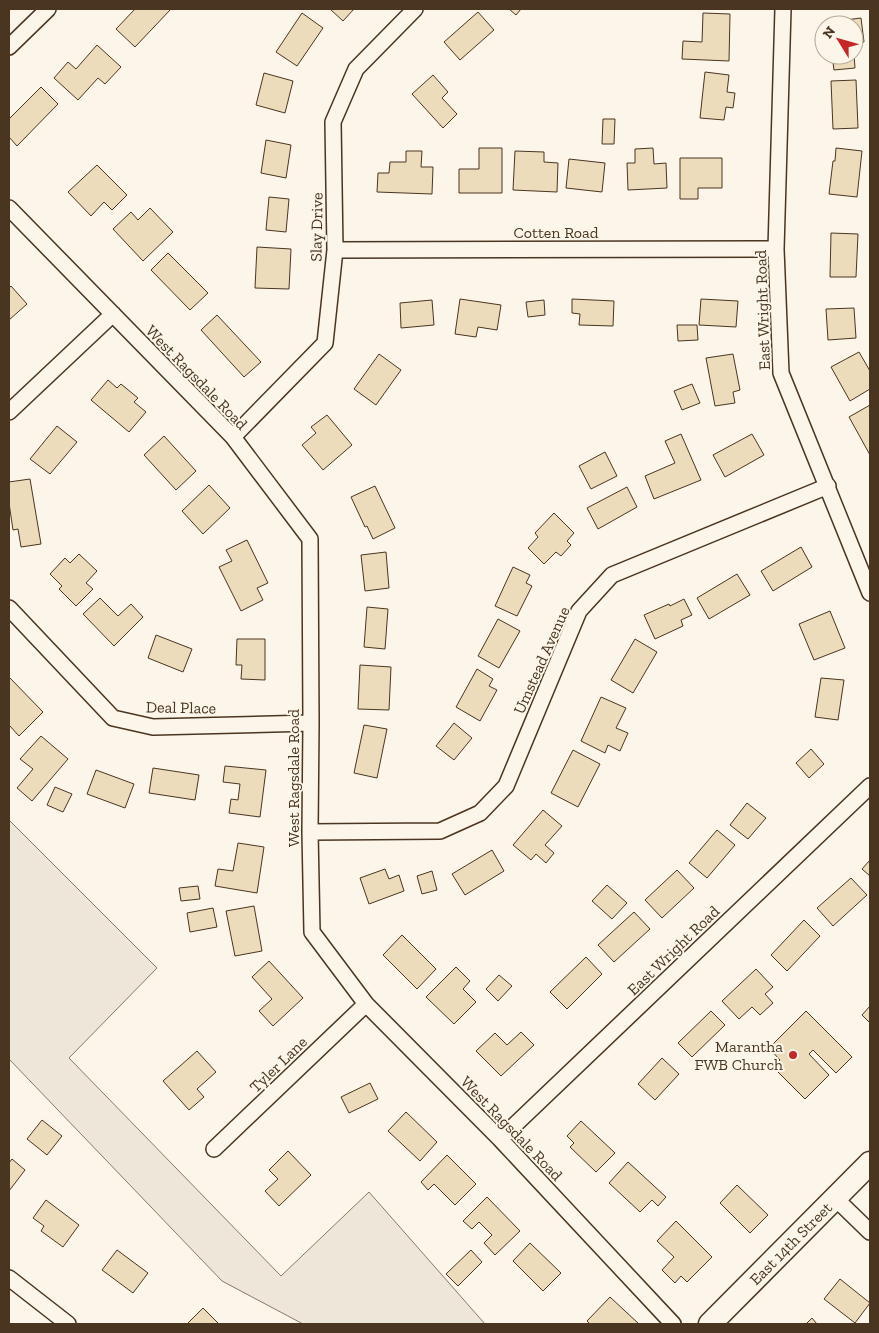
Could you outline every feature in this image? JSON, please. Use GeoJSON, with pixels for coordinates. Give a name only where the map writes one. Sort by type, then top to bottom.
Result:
{"type":"FeatureCollection","features":[{"type":"Feature","properties":{"kind":"street"},"geometry":{"type":"LineString","coordinates":[[9,47],[48,9]]}},
{"type":"Feature","properties":{"kind":"street","name":"Slay Drive"},"geometry":{"type":"LineString","coordinates":[[232,437],[325,342],[335,250],[333,122],[356,69],[415,9]]}},
{"type":"Feature","properties":{"kind":"street","name":"East Wright Road"},"geometry":{"type":"LineString","coordinates":[[783,9],[776,249],[781,374],[870,593]]}},
{"type":"Feature","properties":{"kind":"street","name":"West Ragsdale Road"},"geometry":{"type":"LineString","coordinates":[[9,208],[232,437],[310,539],[312,932],[366,1004],[500,1139],[673,1324]]}},
{"type":"Feature","properties":{"kind":"street","name":"Cotten Road"},"geometry":{"type":"LineString","coordinates":[[335,250],[776,249]]}},
{"type":"Feature","properties":{"kind":"street"},"geometry":{"type":"LineString","coordinates":[[9,412],[113,314]]}},
{"type":"Feature","properties":{"kind":"street","name":"Umstead Avenue"},"geometry":{"type":"LineString","coordinates":[[310,832],[440,831],[480,813],[506,786],[579,611],[612,576],[828,486]]}},
{"type":"Feature","properties":{"kind":"street","name":"Deal Place"},"geometry":{"type":"LineString","coordinates":[[9,608],[113,718],[153,727],[312,724]]}},
{"type":"Feature","properties":{"kind":"street","name":"East Wright Road"},"geometry":{"type":"LineString","coordinates":[[500,1139],[870,786]]}},
{"type":"Feature","properties":{"kind":"street","name":"Tyler Lane"},"geometry":{"type":"LineString","coordinates":[[214,1149],[366,1004]]}},
{"type":"Feature","properties":{"kind":"street","name":"East 14th Street"},"geometry":{"type":"LineString","coordinates":[[710,1324],[870,1163]]}},
{"type":"Feature","properties":{"kind":"street"},"geometry":{"type":"LineString","coordinates":[[835,1198],[870,1232]]}},
{"type":"Feature","properties":{"kind":"street"},"geometry":{"type":"LineString","coordinates":[[9,1278],[68,1324]]}},
{"type":"Feature","properties":{"kind":"shaded area"},"geometry":{"type":"Polygon","coordinates":[[[9,820],[157,968],[69,1058],[281,1276],[369,1192],[485,1324],[303,1324],[222,1281],[9,1059],[9,820]]]}},
{"type":"Feature","properties":{"kind":"building"},"geometry":{"type":"Polygon","coordinates":[[[135,9],[171,9],[135,47],[116,29],[135,9]]]}},
{"type":"Feature","properties":{"kind":"building"},"geometry":{"type":"Polygon","coordinates":[[[330,9],[354,9],[343,21],[330,9]]]}},
{"type":"Feature","properties":{"kind":"building"},"geometry":{"type":"Polygon","coordinates":[[[509,9],[521,9],[516,15],[509,9]]]}},
{"type":"Feature","properties":{"kind":"building"},"geometry":{"type":"Polygon","coordinates":[[[478,12],[494,30],[460,60],[444,42],[478,12]]]}},
{"type":"Feature","properties":{"kind":"building"},"geometry":{"type":"Polygon","coordinates":[[[302,13],[323,28],[297,66],[276,52],[302,13]]]}},
{"type":"Feature","properties":{"kind":"building"},"geometry":{"type":"Polygon","coordinates":[[[703,13],[730,14],[729,61],[682,59],[683,41],[702,42],[703,13]]]}},
{"type":"Feature","properties":{"kind":"building"},"geometry":{"type":"Polygon","coordinates":[[[97,45],[121,67],[105,84],[98,78],[78,100],[54,78],[68,62],[76,69],[97,45]]]}},
{"type":"Feature","properties":{"kind":"building"},"geometry":{"type":"Polygon","coordinates":[[[833,65],[855,65],[855,68],[834,70],[833,65]]]}},
{"type":"Feature","properties":{"kind":"building"},"geometry":{"type":"Polygon","coordinates":[[[705,72],[729,75],[727,92],[735,93],[733,108],[726,107],[724,120],[700,118],[705,72]]]}},
{"type":"Feature","properties":{"kind":"building"},"geometry":{"type":"Polygon","coordinates":[[[264,73],[293,81],[285,113],[256,105],[264,73]]]}},
{"type":"Feature","properties":{"kind":"building"},"geometry":{"type":"Polygon","coordinates":[[[433,75],[448,92],[442,98],[457,114],[443,128],[412,94],[433,75]]]}},
{"type":"Feature","properties":{"kind":"building"},"geometry":{"type":"Polygon","coordinates":[[[856,80],[858,128],[833,129],[831,81],[856,80]]]}},
{"type":"Feature","properties":{"kind":"building"},"geometry":{"type":"Polygon","coordinates":[[[41,87],[58,104],[17,146],[9,137],[9,119],[41,87]]]}},
{"type":"Feature","properties":{"kind":"building"},"geometry":{"type":"Polygon","coordinates":[[[603,119],[615,119],[614,144],[602,144],[603,119]]]}},
{"type":"Feature","properties":{"kind":"building"},"geometry":{"type":"Polygon","coordinates":[[[266,140],[291,145],[286,178],[261,173],[266,140]]]}},
{"type":"Feature","properties":{"kind":"building"},"geometry":{"type":"Polygon","coordinates":[[[479,148],[502,148],[502,193],[459,193],[459,169],[479,169],[479,148]]]}},
{"type":"Feature","properties":{"kind":"building"},"geometry":{"type":"Polygon","coordinates":[[[653,148],[654,164],[666,163],[667,188],[628,190],[627,163],[635,163],[635,149],[653,148]]]}},
{"type":"Feature","properties":{"kind":"building"},"geometry":{"type":"Polygon","coordinates":[[[836,148],[862,151],[857,197],[829,194],[836,148]]]}},
{"type":"Feature","properties":{"kind":"building"},"geometry":{"type":"Polygon","coordinates":[[[406,151],[422,151],[421,167],[433,167],[432,194],[377,192],[378,173],[389,173],[390,162],[406,162],[406,151]]]}},
{"type":"Feature","properties":{"kind":"building"},"geometry":{"type":"Polygon","coordinates":[[[515,151],[544,152],[544,162],[558,163],[557,192],[513,190],[515,151]]]}},
{"type":"Feature","properties":{"kind":"building"},"geometry":{"type":"Polygon","coordinates":[[[680,158],[722,158],[722,188],[698,188],[698,199],[680,199],[680,158]]]}},
{"type":"Feature","properties":{"kind":"building"},"geometry":{"type":"Polygon","coordinates":[[[569,159],[605,163],[602,192],[566,188],[569,159]]]}},
{"type":"Feature","properties":{"kind":"building"},"geometry":{"type":"Polygon","coordinates":[[[97,165],[127,195],[112,210],[104,202],[91,216],[68,192],[97,165]]]}},
{"type":"Feature","properties":{"kind":"building"},"geometry":{"type":"Polygon","coordinates":[[[269,197],[289,199],[286,232],[266,230],[269,197]]]}},
{"type":"Feature","properties":{"kind":"building"},"geometry":{"type":"Polygon","coordinates":[[[150,208],[173,232],[143,261],[113,229],[131,212],[138,220],[150,208]]]}},
{"type":"Feature","properties":{"kind":"building"},"geometry":{"type":"Polygon","coordinates":[[[831,233],[858,234],[856,277],[830,277],[831,233]]]}},
{"type":"Feature","properties":{"kind":"building"},"geometry":{"type":"Polygon","coordinates":[[[257,247],[291,249],[289,289],[255,288],[257,247]]]}},
{"type":"Feature","properties":{"kind":"building"},"geometry":{"type":"Polygon","coordinates":[[[168,253],[208,293],[190,310],[151,270],[168,253]]]}},
{"type":"Feature","properties":{"kind":"building"},"geometry":{"type":"Polygon","coordinates":[[[11,286],[27,304],[9,320],[9,288],[11,286]]]}},
{"type":"Feature","properties":{"kind":"building"},"geometry":{"type":"Polygon","coordinates":[[[460,299],[501,305],[497,330],[478,327],[476,337],[455,334],[460,299]]]}},
{"type":"Feature","properties":{"kind":"building"},"geometry":{"type":"Polygon","coordinates":[[[572,299],[614,301],[613,326],[579,325],[580,314],[572,313],[572,299]]]}},
{"type":"Feature","properties":{"kind":"building"},"geometry":{"type":"Polygon","coordinates":[[[701,299],[738,301],[736,327],[699,325],[701,299]]]}},
{"type":"Feature","properties":{"kind":"building"},"geometry":{"type":"Polygon","coordinates":[[[432,300],[434,325],[401,328],[400,303],[432,300]]]}},
{"type":"Feature","properties":{"kind":"building"},"geometry":{"type":"Polygon","coordinates":[[[544,300],[545,315],[528,317],[526,302],[544,300]]]}},
{"type":"Feature","properties":{"kind":"building"},"geometry":{"type":"Polygon","coordinates":[[[854,308],[856,338],[828,340],[826,309],[854,308]]]}},
{"type":"Feature","properties":{"kind":"building"},"geometry":{"type":"Polygon","coordinates":[[[217,315],[261,362],[244,377],[201,330],[217,315]]]}},
{"type":"Feature","properties":{"kind":"building"},"geometry":{"type":"Polygon","coordinates":[[[677,325],[697,325],[698,340],[678,341],[677,325]]]}},
{"type":"Feature","properties":{"kind":"building"},"geometry":{"type":"Polygon","coordinates":[[[859,352],[870,371],[870,389],[850,401],[831,367],[859,352]]]}},
{"type":"Feature","properties":{"kind":"building"},"geometry":{"type":"Polygon","coordinates":[[[379,354],[401,370],[376,405],[354,389],[379,354]]]}},
{"type":"Feature","properties":{"kind":"building"},"geometry":{"type":"Polygon","coordinates":[[[733,354],[740,390],[733,392],[735,403],[715,406],[706,358],[733,354]]]}},
{"type":"Feature","properties":{"kind":"building"},"geometry":{"type":"Polygon","coordinates":[[[108,380],[117,388],[121,384],[138,398],[134,402],[146,412],[129,432],[91,400],[108,380]]]}},
{"type":"Feature","properties":{"kind":"building"},"geometry":{"type":"Polygon","coordinates":[[[692,384],[700,403],[682,410],[674,391],[692,384]]]}},
{"type":"Feature","properties":{"kind":"building"},"geometry":{"type":"Polygon","coordinates":[[[870,405],[870,455],[849,417],[870,405]]]}},
{"type":"Feature","properties":{"kind":"building"},"geometry":{"type":"Polygon","coordinates":[[[327,415],[352,445],[323,470],[302,445],[316,433],[311,427],[327,415]]]}},
{"type":"Feature","properties":{"kind":"building"},"geometry":{"type":"Polygon","coordinates":[[[57,426],[77,442],[50,474],[30,459],[57,426]]]}},
{"type":"Feature","properties":{"kind":"building"},"geometry":{"type":"Polygon","coordinates":[[[681,434],[701,480],[654,499],[645,476],[675,463],[665,441],[681,434]]]}},
{"type":"Feature","properties":{"kind":"building"},"geometry":{"type":"Polygon","coordinates":[[[752,434],[764,455],[725,477],[713,455],[752,434]]]}},
{"type":"Feature","properties":{"kind":"building"},"geometry":{"type":"Polygon","coordinates":[[[164,436],[196,471],[176,490],[144,455],[164,436]]]}},
{"type":"Feature","properties":{"kind":"building"},"geometry":{"type":"Polygon","coordinates":[[[605,452],[617,476],[591,489],[579,466],[605,452]]]}},
{"type":"Feature","properties":{"kind":"building"},"geometry":{"type":"Polygon","coordinates":[[[30,479],[41,544],[21,547],[18,529],[13,530],[9,503],[9,482],[30,479]]]}},
{"type":"Feature","properties":{"kind":"building"},"geometry":{"type":"Polygon","coordinates":[[[209,485],[230,508],[203,534],[182,511],[209,485]]]}},
{"type":"Feature","properties":{"kind":"building"},"geometry":{"type":"Polygon","coordinates":[[[375,486],[395,528],[373,539],[367,526],[365,527],[351,497],[375,486]]]}},
{"type":"Feature","properties":{"kind":"building"},"geometry":{"type":"Polygon","coordinates":[[[627,487],[637,507],[598,529],[587,508],[627,487]]]}},
{"type":"Feature","properties":{"kind":"building"},"geometry":{"type":"Polygon","coordinates":[[[554,513],[574,533],[567,541],[571,545],[561,556],[556,552],[544,564],[528,548],[538,537],[535,533],[554,513]]]}},
{"type":"Feature","properties":{"kind":"building"},"geometry":{"type":"Polygon","coordinates":[[[247,540],[268,583],[257,588],[263,600],[241,611],[219,567],[232,561],[226,550],[247,540]]]}},
{"type":"Feature","properties":{"kind":"building"},"geometry":{"type":"Polygon","coordinates":[[[801,547],[812,567],[773,591],[761,571],[801,547]]]}},
{"type":"Feature","properties":{"kind":"building"},"geometry":{"type":"Polygon","coordinates":[[[386,552],[389,588],[365,591],[361,555],[386,552]]]}},
{"type":"Feature","properties":{"kind":"building"},"geometry":{"type":"Polygon","coordinates":[[[79,554],[97,571],[86,583],[93,589],[76,606],[59,589],[62,586],[50,574],[65,558],[70,563],[79,554]]]}},
{"type":"Feature","properties":{"kind":"building"},"geometry":{"type":"Polygon","coordinates":[[[513,567],[530,575],[526,583],[532,586],[517,616],[495,606],[513,567]]]}},
{"type":"Feature","properties":{"kind":"building"},"geometry":{"type":"Polygon","coordinates":[[[737,574],[750,595],[709,619],[697,598],[737,574]]]}},
{"type":"Feature","properties":{"kind":"building"},"geometry":{"type":"Polygon","coordinates":[[[100,598],[118,616],[131,604],[143,617],[114,646],[83,614],[100,598]]]}},
{"type":"Feature","properties":{"kind":"building"},"geometry":{"type":"Polygon","coordinates":[[[684,599],[692,615],[681,620],[683,626],[655,639],[644,615],[684,599]]]}},
{"type":"Feature","properties":{"kind":"building"},"geometry":{"type":"Polygon","coordinates":[[[367,607],[388,609],[385,649],[364,647],[367,607]]]}},
{"type":"Feature","properties":{"kind":"building"},"geometry":{"type":"Polygon","coordinates":[[[830,611],[845,648],[814,660],[799,624],[830,611]]]}},
{"type":"Feature","properties":{"kind":"building"},"geometry":{"type":"Polygon","coordinates":[[[498,619],[520,631],[499,668],[478,656],[498,619]]]}},
{"type":"Feature","properties":{"kind":"building"},"geometry":{"type":"Polygon","coordinates":[[[156,635],[192,649],[183,672],[148,658],[156,635]]]}},
{"type":"Feature","properties":{"kind":"building"},"geometry":{"type":"Polygon","coordinates":[[[237,639],[265,639],[265,680],[241,679],[242,665],[236,665],[237,639]]]}},
{"type":"Feature","properties":{"kind":"building"},"geometry":{"type":"Polygon","coordinates":[[[635,639],[657,652],[633,693],[611,680],[635,639]]]}},
{"type":"Feature","properties":{"kind":"building"},"geometry":{"type":"Polygon","coordinates":[[[360,665],[391,667],[389,710],[358,709],[360,665]]]}},
{"type":"Feature","properties":{"kind":"building"},"geometry":{"type":"Polygon","coordinates":[[[477,669],[493,679],[489,686],[497,690],[480,721],[456,707],[477,669]]]}},
{"type":"Feature","properties":{"kind":"building"},"geometry":{"type":"Polygon","coordinates":[[[9,677],[43,712],[19,736],[9,725],[9,677]]]}},
{"type":"Feature","properties":{"kind":"building"},"geometry":{"type":"Polygon","coordinates":[[[821,678],[844,680],[838,720],[815,717],[821,678]]]}},
{"type":"Feature","properties":{"kind":"building"},"geometry":{"type":"Polygon","coordinates":[[[601,697],[626,708],[616,728],[628,733],[620,751],[608,745],[605,753],[581,741],[601,697]]]}},
{"type":"Feature","properties":{"kind":"building"},"geometry":{"type":"Polygon","coordinates":[[[454,723],[472,738],[454,760],[436,746],[454,723]]]}},
{"type":"Feature","properties":{"kind":"building"},"geometry":{"type":"Polygon","coordinates":[[[364,725],[387,729],[377,778],[354,773],[364,725]]]}},
{"type":"Feature","properties":{"kind":"building"},"geometry":{"type":"Polygon","coordinates":[[[41,736],[68,759],[32,801],[17,788],[33,769],[20,759],[41,736]]]}},
{"type":"Feature","properties":{"kind":"building"},"geometry":{"type":"Polygon","coordinates":[[[811,749],[824,764],[809,778],[796,763],[811,749]]]}},
{"type":"Feature","properties":{"kind":"building"},"geometry":{"type":"Polygon","coordinates":[[[573,750],[600,764],[578,807],[551,793],[573,750]]]}},
{"type":"Feature","properties":{"kind":"building"},"geometry":{"type":"Polygon","coordinates":[[[225,766],[266,770],[260,817],[229,813],[231,799],[238,800],[240,784],[223,782],[225,766]]]}},
{"type":"Feature","properties":{"kind":"building"},"geometry":{"type":"Polygon","coordinates":[[[153,768],[199,775],[195,800],[149,793],[153,768]]]}},
{"type":"Feature","properties":{"kind":"building"},"geometry":{"type":"Polygon","coordinates":[[[96,770],[134,784],[125,808],[87,794],[96,770]]]}},
{"type":"Feature","properties":{"kind":"building"},"geometry":{"type":"Polygon","coordinates":[[[55,787],[72,794],[63,812],[47,805],[55,787]]]}},
{"type":"Feature","properties":{"kind":"building"},"geometry":{"type":"Polygon","coordinates":[[[747,803],[766,818],[748,839],[730,825],[747,803]]]}},
{"type":"Feature","properties":{"kind":"building"},"geometry":{"type":"Polygon","coordinates":[[[543,810],[562,826],[545,845],[554,853],[546,863],[536,854],[531,860],[513,845],[543,810]]]}},
{"type":"Feature","properties":{"kind":"building"},"geometry":{"type":"Polygon","coordinates":[[[717,830],[735,845],[707,878],[689,863],[717,830]]]}},
{"type":"Feature","properties":{"kind":"building"},"geometry":{"type":"Polygon","coordinates":[[[238,843],[264,847],[257,893],[215,886],[218,869],[233,871],[238,843]]]}},
{"type":"Feature","properties":{"kind":"building"},"geometry":{"type":"Polygon","coordinates":[[[492,850],[504,871],[465,895],[452,874],[492,850]]]}},
{"type":"Feature","properties":{"kind":"building"},"geometry":{"type":"Polygon","coordinates":[[[870,860],[870,876],[862,869],[870,860]]]}},
{"type":"Feature","properties":{"kind":"building"},"geometry":{"type":"Polygon","coordinates":[[[385,869],[389,879],[399,875],[404,891],[369,904],[360,878],[385,869]]]}},
{"type":"Feature","properties":{"kind":"building"},"geometry":{"type":"Polygon","coordinates":[[[677,870],[694,888],[662,918],[645,900],[677,870]]]}},
{"type":"Feature","properties":{"kind":"building"},"geometry":{"type":"Polygon","coordinates":[[[432,871],[437,890],[422,894],[417,876],[432,871]]]}},
{"type":"Feature","properties":{"kind":"building"},"geometry":{"type":"Polygon","coordinates":[[[851,878],[867,895],[833,926],[817,908],[851,878]]]}},
{"type":"Feature","properties":{"kind":"building"},"geometry":{"type":"Polygon","coordinates":[[[607,885],[627,903],[612,919],[592,901],[607,885]]]}},
{"type":"Feature","properties":{"kind":"building"},"geometry":{"type":"Polygon","coordinates":[[[198,886],[200,899],[181,901],[179,888],[198,886]]]}},
{"type":"Feature","properties":{"kind":"building"},"geometry":{"type":"Polygon","coordinates":[[[254,906],[262,951],[235,956],[226,911],[254,906]]]}},
{"type":"Feature","properties":{"kind":"building"},"geometry":{"type":"Polygon","coordinates":[[[213,908],[217,927],[190,932],[187,913],[213,908]]]}},
{"type":"Feature","properties":{"kind":"building"},"geometry":{"type":"Polygon","coordinates":[[[634,912],[650,929],[614,962],[598,945],[634,912]]]}},
{"type":"Feature","properties":{"kind":"building"},"geometry":{"type":"Polygon","coordinates":[[[804,920],[820,936],[787,971],[771,955],[804,920]]]}},
{"type":"Feature","properties":{"kind":"building"},"geometry":{"type":"Polygon","coordinates":[[[402,935],[436,969],[417,989],[383,955],[402,935]]]}},
{"type":"Feature","properties":{"kind":"building"},"geometry":{"type":"Polygon","coordinates":[[[586,957],[602,974],[567,1009],[550,992],[586,957]]]}},
{"type":"Feature","properties":{"kind":"building"},"geometry":{"type":"Polygon","coordinates":[[[269,961],[303,998],[273,1026],[259,1011],[272,999],[252,977],[269,961]]]}},
{"type":"Feature","properties":{"kind":"building"},"geometry":{"type":"Polygon","coordinates":[[[456,967],[470,981],[463,989],[476,1002],[454,1024],[426,997],[456,967]]]}},
{"type":"Feature","properties":{"kind":"building"},"geometry":{"type":"Polygon","coordinates":[[[756,969],[773,987],[765,994],[773,1003],[760,1015],[752,1007],[739,1019],[722,1001],[756,969]]]}},
{"type":"Feature","properties":{"kind":"building"},"geometry":{"type":"Polygon","coordinates":[[[499,975],[512,986],[498,1001],[486,989],[499,975]]]}},
{"type":"Feature","properties":{"kind":"building"},"geometry":{"type":"Polygon","coordinates":[[[870,1006],[870,1023],[862,1015],[870,1006]]]}},
{"type":"Feature","properties":{"kind":"building"},"geometry":{"type":"Polygon","coordinates":[[[711,1011],[725,1025],[692,1057],[678,1043],[711,1011]]]}},
{"type":"Feature","properties":{"kind":"building","name":"Marantha FWB Church"},"geometry":{"type":"Polygon","coordinates":[[[806,1011],[852,1057],[836,1073],[813,1050],[809,1054],[829,1075],[805,1099],[773,1067],[780,1060],[769,1048],[806,1011]]]}},
{"type":"Feature","properties":{"kind":"building"},"geometry":{"type":"Polygon","coordinates":[[[521,1032],[534,1045],[501,1076],[476,1051],[495,1033],[507,1045],[521,1032]]]}},
{"type":"Feature","properties":{"kind":"building"},"geometry":{"type":"Polygon","coordinates":[[[197,1051],[216,1072],[197,1089],[204,1097],[189,1110],[163,1081],[197,1051]]]}},
{"type":"Feature","properties":{"kind":"building"},"geometry":{"type":"Polygon","coordinates":[[[662,1058],[679,1074],[655,1100],[638,1084],[662,1058]]]}},
{"type":"Feature","properties":{"kind":"building"},"geometry":{"type":"Polygon","coordinates":[[[370,1083],[378,1099],[349,1113],[341,1097],[370,1083]]]}},
{"type":"Feature","properties":{"kind":"building"},"geometry":{"type":"Polygon","coordinates":[[[406,1112],[437,1142],[420,1161],[388,1131],[406,1112]]]}},
{"type":"Feature","properties":{"kind":"building"},"geometry":{"type":"Polygon","coordinates":[[[42,1120],[62,1136],[47,1155],[27,1139],[42,1120]]]}},
{"type":"Feature","properties":{"kind":"building"},"geometry":{"type":"Polygon","coordinates":[[[581,1121],[615,1153],[596,1172],[570,1147],[574,1143],[567,1136],[581,1121]]]}},
{"type":"Feature","properties":{"kind":"building"},"geometry":{"type":"Polygon","coordinates":[[[288,1151],[311,1175],[279,1206],[265,1191],[278,1179],[269,1170],[288,1151]]]}},
{"type":"Feature","properties":{"kind":"building"},"geometry":{"type":"Polygon","coordinates":[[[447,1155],[476,1184],[455,1205],[434,1184],[428,1190],[421,1182],[447,1155]]]}},
{"type":"Feature","properties":{"kind":"building"},"geometry":{"type":"Polygon","coordinates":[[[12,1159],[25,1170],[9,1191],[9,1163],[12,1159]]]}},
{"type":"Feature","properties":{"kind":"building"},"geometry":{"type":"Polygon","coordinates":[[[628,1162],[666,1197],[658,1206],[652,1200],[640,1212],[609,1183],[628,1162]]]}},
{"type":"Feature","properties":{"kind":"building"},"geometry":{"type":"Polygon","coordinates":[[[737,1185],[768,1215],[750,1233],[720,1203],[737,1185]]]}},
{"type":"Feature","properties":{"kind":"building"},"geometry":{"type":"Polygon","coordinates":[[[487,1197],[520,1231],[495,1255],[484,1243],[492,1235],[479,1222],[472,1229],[463,1221],[487,1197]]]}},
{"type":"Feature","properties":{"kind":"building"},"geometry":{"type":"Polygon","coordinates":[[[46,1200],[79,1225],[63,1247],[41,1231],[44,1226],[33,1218],[46,1200]]]}},
{"type":"Feature","properties":{"kind":"building"},"geometry":{"type":"Polygon","coordinates":[[[676,1221],[712,1257],[687,1282],[681,1276],[675,1283],[662,1270],[674,1257],[657,1241],[676,1221]]]}},
{"type":"Feature","properties":{"kind":"building"},"geometry":{"type":"Polygon","coordinates":[[[530,1243],[561,1273],[543,1291],[513,1261],[530,1243]]]}},
{"type":"Feature","properties":{"kind":"building"},"geometry":{"type":"Polygon","coordinates":[[[117,1250],[148,1273],[133,1293],[102,1270],[117,1250]]]}},
{"type":"Feature","properties":{"kind":"building"},"geometry":{"type":"Polygon","coordinates":[[[471,1250],[482,1262],[458,1286],[446,1274],[471,1250]]]}},
{"type":"Feature","properties":{"kind":"building"},"geometry":{"type":"Polygon","coordinates":[[[840,1279],[870,1303],[855,1323],[824,1299],[840,1279]]]}},
{"type":"Feature","properties":{"kind":"building"},"geometry":{"type":"Polygon","coordinates":[[[610,1297],[639,1324],[590,1324],[587,1321],[610,1297]]]}},
{"type":"Feature","properties":{"kind":"building"},"geometry":{"type":"Polygon","coordinates":[[[203,1308],[219,1324],[187,1324],[203,1308]]]}},
{"type":"Feature","properties":{"kind":"building"},"geometry":{"type":"Polygon","coordinates":[[[812,1318],[817,1324],[806,1324],[812,1318]]]}},
{"type":"Feature","properties":{"kind":"place","name":"Marantha FWB Church"},"geometry":{"type":"Point","coordinates":[793,1055]}}]}
